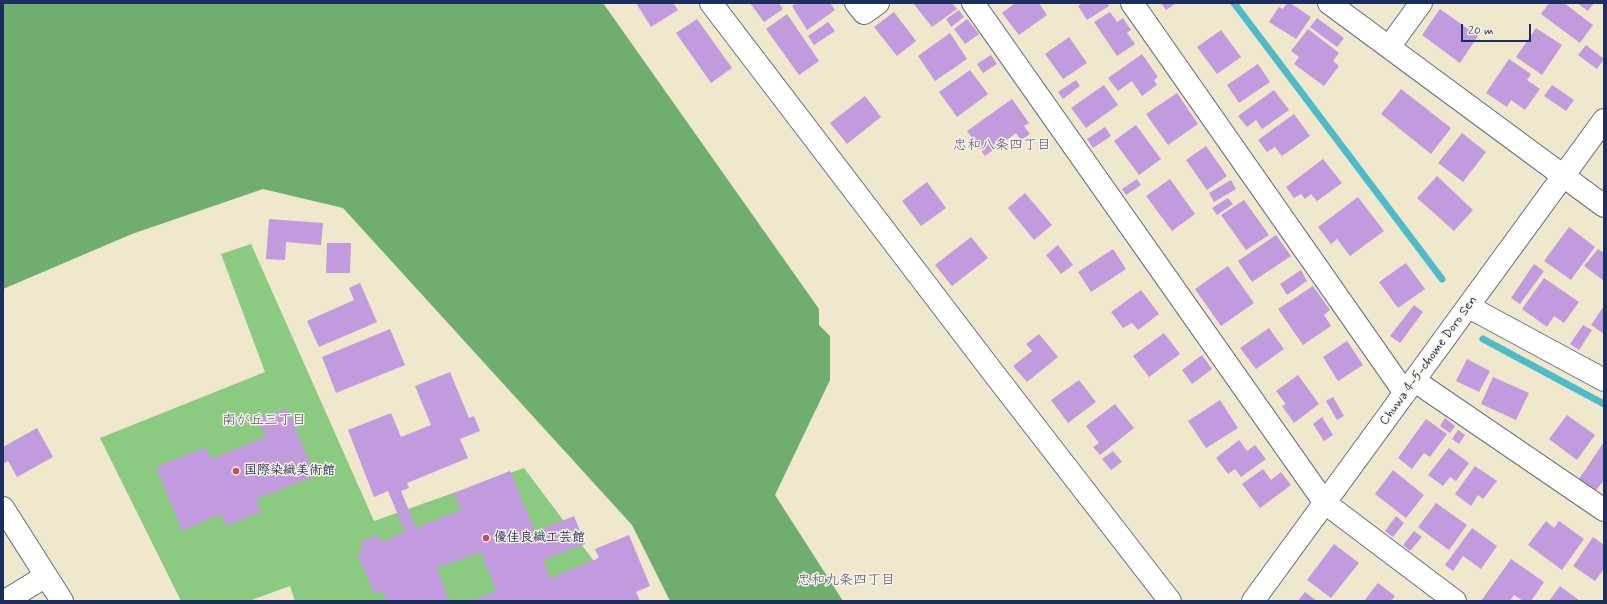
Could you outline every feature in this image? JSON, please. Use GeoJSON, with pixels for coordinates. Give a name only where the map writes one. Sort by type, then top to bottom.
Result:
{"type":"FeatureCollection","features":[{"type":"Feature","properties":{"kind":"street"},"geometry":{"type":"LineString","coordinates":[[711,3],[995,376],[1170,601]]}},
{"type":"Feature","properties":{"kind":"street"},"geometry":{"type":"LineString","coordinates":[[856,3],[864,14],[878,3]]}},
{"type":"Feature","properties":{"kind":"street"},"geometry":{"type":"LineString","coordinates":[[973,3],[1325,503],[1455,601]]}},
{"type":"Feature","properties":{"kind":"street"},"geometry":{"type":"LineString","coordinates":[[1132,3],[1410,387],[1604,510]]}},
{"type":"Feature","properties":{"kind":"street"},"geometry":{"type":"LineString","coordinates":[[1329,3],[1604,206]]}},
{"type":"Feature","properties":{"kind":"street"},"geometry":{"type":"LineString","coordinates":[[1389,47],[1421,3]]}},
{"type":"Feature","properties":{"kind":"street","name":"Chuwa 4-5-chome Doro Sen"},"geometry":{"type":"LineString","coordinates":[[1253,601],[1604,120]]}},
{"type":"Feature","properties":{"kind":"street"},"geometry":{"type":"LineString","coordinates":[[1468,307],[1604,380]]}},
{"type":"Feature","properties":{"kind":"street"},"geometry":{"type":"LineString","coordinates":[[3,508],[62,601]]}},
{"type":"Feature","properties":{"kind":"street"},"geometry":{"type":"LineString","coordinates":[[5,601],[46,576]]}},
{"type":"Feature","properties":{"kind":"green space"},"geometry":{"type":"Polygon","coordinates":[[[3,3],[603,3],[819,309],[819,325],[830,336],[830,380],[775,495],[843,601],[670,601],[632,525],[343,208],[263,189],[132,234],[3,289],[3,3]]]}},
{"type":"Feature","properties":{"kind":"green space"},"geometry":{"type":"Polygon","coordinates":[[[251,244],[374,521],[524,468],[624,601],[295,601],[290,586],[249,601],[181,601],[100,438],[265,372],[221,254],[251,244]]]}},
{"type":"Feature","properties":{"kind":"building"},"geometry":{"type":"Polygon","coordinates":[[[636,3],[673,3],[678,10],[651,27],[636,3]]]}},
{"type":"Feature","properties":{"kind":"building"},"geometry":{"type":"Polygon","coordinates":[[[750,3],[779,3],[783,9],[764,22],[750,3]]]}},
{"type":"Feature","properties":{"kind":"building"},"geometry":{"type":"Polygon","coordinates":[[[796,3],[830,3],[835,10],[807,30],[792,6],[796,3]]]}},
{"type":"Feature","properties":{"kind":"building"},"geometry":{"type":"Polygon","coordinates":[[[913,3],[952,3],[957,9],[932,27],[913,3]]]}},
{"type":"Feature","properties":{"kind":"building"},"geometry":{"type":"Polygon","coordinates":[[[1015,3],[1039,3],[1047,15],[1019,35],[1002,13],[1015,3]]]}},
{"type":"Feature","properties":{"kind":"building"},"geometry":{"type":"Polygon","coordinates":[[[1083,3],[1107,3],[1109,6],[1087,20],[1078,6],[1083,3]]]}},
{"type":"Feature","properties":{"kind":"building"},"geometry":{"type":"Polygon","coordinates":[[[1161,3],[1176,3],[1166,10],[1161,3]]]}},
{"type":"Feature","properties":{"kind":"building"},"geometry":{"type":"Polygon","coordinates":[[[1287,3],[1290,3],[1311,17],[1296,39],[1269,22],[1279,7],[1283,9],[1287,3]]]}},
{"type":"Feature","properties":{"kind":"building"},"geometry":{"type":"Polygon","coordinates":[[[1549,3],[1564,3],[1593,25],[1580,43],[1541,14],[1549,3]]]}},
{"type":"Feature","properties":{"kind":"building"},"geometry":{"type":"Polygon","coordinates":[[[1577,3],[1594,3],[1588,11],[1577,3]]]}},
{"type":"Feature","properties":{"kind":"building"},"geometry":{"type":"Polygon","coordinates":[[[1440,9],[1478,36],[1460,63],[1422,35],[1440,9]]]}},
{"type":"Feature","properties":{"kind":"building"},"geometry":{"type":"Polygon","coordinates":[[[959,10],[964,17],[951,27],[946,19],[959,10]]]}},
{"type":"Feature","properties":{"kind":"building"},"geometry":{"type":"Polygon","coordinates":[[[894,12],[916,41],[897,56],[874,27],[894,12]]]}},
{"type":"Feature","properties":{"kind":"building"},"geometry":{"type":"Polygon","coordinates":[[[1110,12],[1117,22],[1123,18],[1131,30],[1127,33],[1135,44],[1117,56],[1094,22],[1110,12]]]}},
{"type":"Feature","properties":{"kind":"building"},"geometry":{"type":"Polygon","coordinates":[[[787,14],[819,61],[799,75],[766,29],[787,14]]]}},
{"type":"Feature","properties":{"kind":"building"},"geometry":{"type":"Polygon","coordinates":[[[1317,18],[1344,38],[1337,47],[1310,27],[1317,18]]]}},
{"type":"Feature","properties":{"kind":"building"},"geometry":{"type":"Polygon","coordinates":[[[697,19],[732,68],[711,83],[676,33],[697,19]]]}},
{"type":"Feature","properties":{"kind":"building"},"geometry":{"type":"Polygon","coordinates":[[[967,19],[979,34],[965,44],[954,29],[967,19]]]}},
{"type":"Feature","properties":{"kind":"building"},"geometry":{"type":"Polygon","coordinates":[[[828,22],[835,31],[814,45],[808,36],[828,22]]]}},
{"type":"Feature","properties":{"kind":"building"},"geometry":{"type":"Polygon","coordinates":[[[1536,28],[1562,45],[1542,75],[1516,57],[1536,28]]]}},
{"type":"Feature","properties":{"kind":"building"},"geometry":{"type":"Polygon","coordinates":[[[1308,29],[1339,53],[1333,61],[1339,66],[1324,86],[1294,64],[1299,57],[1291,51],[1308,29]]]}},
{"type":"Feature","properties":{"kind":"building"},"geometry":{"type":"Polygon","coordinates":[[[1221,30],[1241,57],[1217,74],[1197,47],[1221,30]]]}},
{"type":"Feature","properties":{"kind":"building"},"geometry":{"type":"Polygon","coordinates":[[[950,33],[967,59],[935,81],[918,56],[950,33]]]}},
{"type":"Feature","properties":{"kind":"building"},"geometry":{"type":"Polygon","coordinates":[[[1069,37],[1087,63],[1063,79],[1045,54],[1069,37]]]}},
{"type":"Feature","properties":{"kind":"building"},"geometry":{"type":"Polygon","coordinates":[[[1586,45],[1604,59],[1597,69],[1578,55],[1586,45]]]}},
{"type":"Feature","properties":{"kind":"building"},"geometry":{"type":"Polygon","coordinates":[[[1142,54],[1158,77],[1154,80],[1157,85],[1142,96],[1132,81],[1118,91],[1108,78],[1142,54]]]}},
{"type":"Feature","properties":{"kind":"building"},"geometry":{"type":"Polygon","coordinates":[[[991,55],[997,64],[983,73],[977,64],[991,55]]]}},
{"type":"Feature","properties":{"kind":"building"},"geometry":{"type":"Polygon","coordinates":[[[1509,59],[1531,74],[1527,80],[1540,89],[1525,110],[1511,100],[1507,107],[1486,93],[1509,59]]]}},
{"type":"Feature","properties":{"kind":"building"},"geometry":{"type":"Polygon","coordinates":[[[1258,64],[1270,82],[1239,103],[1227,85],[1258,64]]]}},
{"type":"Feature","properties":{"kind":"building"},"geometry":{"type":"Polygon","coordinates":[[[970,70],[988,94],[957,117],[939,92],[970,70]]]}},
{"type":"Feature","properties":{"kind":"building"},"geometry":{"type":"Polygon","coordinates":[[[1076,80],[1080,86],[1063,99],[1058,92],[1076,80]]]}},
{"type":"Feature","properties":{"kind":"building"},"geometry":{"type":"Polygon","coordinates":[[[1104,85],[1118,105],[1086,128],[1071,108],[1104,85]]]}},
{"type":"Feature","properties":{"kind":"building"},"geometry":{"type":"Polygon","coordinates":[[[1552,85],[1574,100],[1566,111],[1544,96],[1552,85]]]}},
{"type":"Feature","properties":{"kind":"building"},"geometry":{"type":"Polygon","coordinates":[[[1401,89],[1451,128],[1431,154],[1381,114],[1401,89]]]}},
{"type":"Feature","properties":{"kind":"building"},"geometry":{"type":"Polygon","coordinates":[[[1274,90],[1289,110],[1262,129],[1256,120],[1247,127],[1238,116],[1274,90]]]}},
{"type":"Feature","properties":{"kind":"building"},"geometry":{"type":"Polygon","coordinates":[[[1177,93],[1198,124],[1168,145],[1146,114],[1177,93]]]}},
{"type":"Feature","properties":{"kind":"building"},"geometry":{"type":"Polygon","coordinates":[[[865,96],[881,117],[847,144],[830,123],[865,96]]]}},
{"type":"Feature","properties":{"kind":"building"},"geometry":{"type":"Polygon","coordinates":[[[1012,99],[1029,123],[1024,126],[1030,134],[1021,140],[1016,133],[985,156],[967,131],[1012,99]]]}},
{"type":"Feature","properties":{"kind":"building"},"geometry":{"type":"Polygon","coordinates":[[[1294,114],[1310,136],[1282,156],[1275,147],[1267,152],[1258,140],[1294,114]]]}},
{"type":"Feature","properties":{"kind":"building"},"geometry":{"type":"Polygon","coordinates":[[[1136,125],[1161,159],[1139,175],[1114,141],[1136,125]]]}},
{"type":"Feature","properties":{"kind":"building"},"geometry":{"type":"Polygon","coordinates":[[[1105,127],[1111,136],[1093,148],[1087,139],[1105,127]]]}},
{"type":"Feature","properties":{"kind":"building"},"geometry":{"type":"Polygon","coordinates":[[[1462,133],[1486,152],[1463,182],[1438,163],[1462,133]]]}},
{"type":"Feature","properties":{"kind":"building"},"geometry":{"type":"Polygon","coordinates":[[[1206,146],[1227,176],[1207,190],[1186,160],[1206,146]]]}},
{"type":"Feature","properties":{"kind":"building"},"geometry":{"type":"Polygon","coordinates":[[[1323,159],[1342,183],[1317,201],[1311,194],[1305,199],[1301,194],[1294,198],[1286,187],[1323,159]]]}},
{"type":"Feature","properties":{"kind":"building"},"geometry":{"type":"Polygon","coordinates":[[[1437,176],[1473,210],[1454,231],[1417,198],[1437,176]]]}},
{"type":"Feature","properties":{"kind":"building"},"geometry":{"type":"Polygon","coordinates":[[[1137,179],[1141,185],[1126,195],[1122,189],[1137,179]]]}},
{"type":"Feature","properties":{"kind":"building"},"geometry":{"type":"Polygon","coordinates":[[[1170,179],[1195,214],[1172,231],[1146,196],[1170,179]]]}},
{"type":"Feature","properties":{"kind":"building"},"geometry":{"type":"Polygon","coordinates":[[[1231,180],[1236,189],[1214,202],[1209,193],[1231,180]]]}},
{"type":"Feature","properties":{"kind":"building"},"geometry":{"type":"Polygon","coordinates":[[[927,182],[946,208],[921,226],[902,201],[927,182]]]}},
{"type":"Feature","properties":{"kind":"building"},"geometry":{"type":"Polygon","coordinates":[[[1025,193],[1052,225],[1034,240],[1008,208],[1025,193]]]}},
{"type":"Feature","properties":{"kind":"building"},"geometry":{"type":"Polygon","coordinates":[[[1358,197],[1384,231],[1350,256],[1337,239],[1331,244],[1318,227],[1358,197]]]}},
{"type":"Feature","properties":{"kind":"building"},"geometry":{"type":"Polygon","coordinates":[[[1228,198],[1233,204],[1217,215],[1212,208],[1228,198]]]}},
{"type":"Feature","properties":{"kind":"building"},"geometry":{"type":"Polygon","coordinates":[[[1244,200],[1269,235],[1246,250],[1221,215],[1244,200]]]}},
{"type":"Feature","properties":{"kind":"building"},"geometry":{"type":"Polygon","coordinates":[[[269,219],[323,223],[321,245],[286,242],[285,260],[266,259],[269,219]]]}},
{"type":"Feature","properties":{"kind":"building"},"geometry":{"type":"Polygon","coordinates":[[[1569,227],[1595,247],[1571,280],[1544,261],[1569,227]]]}},
{"type":"Feature","properties":{"kind":"building"},"geometry":{"type":"Polygon","coordinates":[[[1276,235],[1291,256],[1252,282],[1238,261],[1276,235]]]}},
{"type":"Feature","properties":{"kind":"building"},"geometry":{"type":"Polygon","coordinates":[[[971,237],[988,258],[952,286],[935,265],[971,237]]]}},
{"type":"Feature","properties":{"kind":"building"},"geometry":{"type":"Polygon","coordinates":[[[327,243],[351,243],[350,273],[326,273],[327,243]]]}},
{"type":"Feature","properties":{"kind":"building"},"geometry":{"type":"Polygon","coordinates":[[[1058,245],[1073,265],[1061,274],[1046,255],[1058,245]]]}},
{"type":"Feature","properties":{"kind":"building"},"geometry":{"type":"Polygon","coordinates":[[[1113,249],[1126,269],[1091,292],[1078,272],[1113,249]]]}},
{"type":"Feature","properties":{"kind":"building"},"geometry":{"type":"Polygon","coordinates":[[[1598,249],[1604,253],[1604,281],[1584,266],[1598,249]]]}},
{"type":"Feature","properties":{"kind":"building"},"geometry":{"type":"Polygon","coordinates":[[[1406,263],[1425,289],[1398,308],[1379,282],[1406,263]]]}},
{"type":"Feature","properties":{"kind":"building"},"geometry":{"type":"Polygon","coordinates":[[[1534,264],[1544,271],[1520,304],[1511,298],[1534,264]]]}},
{"type":"Feature","properties":{"kind":"building"},"geometry":{"type":"Polygon","coordinates":[[[1228,266],[1254,303],[1221,326],[1195,289],[1228,266]]]}},
{"type":"Feature","properties":{"kind":"building"},"geometry":{"type":"Polygon","coordinates":[[[1301,270],[1307,281],[1287,295],[1280,284],[1301,270]]]}},
{"type":"Feature","properties":{"kind":"building"},"geometry":{"type":"Polygon","coordinates":[[[1544,278],[1579,302],[1564,323],[1554,316],[1547,327],[1522,309],[1544,278]]]}},
{"type":"Feature","properties":{"kind":"building"},"geometry":{"type":"Polygon","coordinates":[[[360,283],[377,322],[319,347],[307,321],[354,300],[349,288],[360,283]]]}},
{"type":"Feature","properties":{"kind":"building"},"geometry":{"type":"Polygon","coordinates":[[[1313,286],[1330,310],[1324,315],[1331,326],[1303,345],[1278,309],[1313,286]]]}},
{"type":"Feature","properties":{"kind":"building"},"geometry":{"type":"Polygon","coordinates":[[[1141,290],[1159,314],[1138,330],[1132,323],[1123,328],[1111,312],[1141,290]]]}},
{"type":"Feature","properties":{"kind":"building"},"geometry":{"type":"Polygon","coordinates":[[[1414,305],[1423,312],[1400,343],[1390,336],[1414,305]]]}},
{"type":"Feature","properties":{"kind":"building"},"geometry":{"type":"Polygon","coordinates":[[[1604,306],[1604,334],[1591,325],[1604,306]]]}},
{"type":"Feature","properties":{"kind":"building"},"geometry":{"type":"Polygon","coordinates":[[[1583,325],[1592,330],[1579,350],[1570,344],[1583,325]]]}},
{"type":"Feature","properties":{"kind":"building"},"geometry":{"type":"Polygon","coordinates":[[[1269,328],[1284,349],[1256,369],[1240,348],[1269,328]]]}},
{"type":"Feature","properties":{"kind":"building"},"geometry":{"type":"Polygon","coordinates":[[[390,329],[405,365],[336,393],[322,357],[390,329]]]}},
{"type":"Feature","properties":{"kind":"building"},"geometry":{"type":"Polygon","coordinates":[[[1164,333],[1180,354],[1149,377],[1133,356],[1164,333]]]}},
{"type":"Feature","properties":{"kind":"building"},"geometry":{"type":"Polygon","coordinates":[[[1039,334],[1058,357],[1027,382],[1013,366],[1032,351],[1026,344],[1039,334]]]}},
{"type":"Feature","properties":{"kind":"building"},"geometry":{"type":"Polygon","coordinates":[[[1347,341],[1363,365],[1338,381],[1323,357],[1347,341]]]}},
{"type":"Feature","properties":{"kind":"building"},"geometry":{"type":"Polygon","coordinates":[[[1202,355],[1212,369],[1192,384],[1182,370],[1202,355]]]}},
{"type":"Feature","properties":{"kind":"building"},"geometry":{"type":"Polygon","coordinates":[[[1467,359],[1490,371],[1479,392],[1456,381],[1467,359]]]}},
{"type":"Feature","properties":{"kind":"building","name":"優佳良織工芸館"},"geometry":{"type":"Polygon","coordinates":[[[450,372],[469,418],[474,416],[480,431],[460,439],[468,458],[407,483],[409,488],[401,491],[416,528],[461,510],[454,493],[510,471],[535,532],[574,516],[585,544],[543,560],[550,578],[599,558],[595,549],[629,535],[650,586],[636,592],[640,601],[470,601],[496,591],[481,552],[437,568],[449,601],[387,601],[383,591],[374,594],[357,553],[363,550],[360,542],[379,535],[381,542],[405,532],[388,491],[374,497],[348,430],[391,413],[401,437],[431,425],[415,386],[450,372]]]}},
{"type":"Feature","properties":{"kind":"building"},"geometry":{"type":"Polygon","coordinates":[[[1298,375],[1319,404],[1294,423],[1282,406],[1286,404],[1276,391],[1298,375]]]}},
{"type":"Feature","properties":{"kind":"building"},"geometry":{"type":"Polygon","coordinates":[[[1493,377],[1529,393],[1516,420],[1481,404],[1493,377]]]}},
{"type":"Feature","properties":{"kind":"building"},"geometry":{"type":"Polygon","coordinates":[[[1079,380],[1096,402],[1068,423],[1051,400],[1079,380]]]}},
{"type":"Feature","properties":{"kind":"building"},"geometry":{"type":"Polygon","coordinates":[[[1333,397],[1344,416],[1337,420],[1326,401],[1333,397]]]}},
{"type":"Feature","properties":{"kind":"building"},"geometry":{"type":"Polygon","coordinates":[[[1220,400],[1238,428],[1206,448],[1188,421],[1220,400]]]}},
{"type":"Feature","properties":{"kind":"building"},"geometry":{"type":"Polygon","coordinates":[[[1115,404],[1134,428],[1100,455],[1093,447],[1099,443],[1086,426],[1115,404]]]}},
{"type":"Feature","properties":{"kind":"building","name":"国際染織美術館"},"geometry":{"type":"Polygon","coordinates":[[[287,408],[315,476],[256,499],[261,512],[226,526],[221,514],[182,531],[156,467],[206,447],[211,459],[266,437],[258,419],[287,408]]]}},
{"type":"Feature","properties":{"kind":"building"},"geometry":{"type":"Polygon","coordinates":[[[1567,415],[1595,435],[1577,460],[1549,439],[1567,415]]]}},
{"type":"Feature","properties":{"kind":"building"},"geometry":{"type":"Polygon","coordinates":[[[1322,417],[1333,435],[1324,441],[1313,424],[1322,417]]]}},
{"type":"Feature","properties":{"kind":"building"},"geometry":{"type":"Polygon","coordinates":[[[1445,418],[1455,426],[1450,433],[1440,426],[1445,418]]]}},
{"type":"Feature","properties":{"kind":"building"},"geometry":{"type":"Polygon","coordinates":[[[1426,419],[1447,434],[1430,457],[1424,453],[1412,469],[1398,458],[1426,419]]]}},
{"type":"Feature","properties":{"kind":"building"},"geometry":{"type":"Polygon","coordinates":[[[37,428],[53,457],[17,477],[8,461],[3,464],[3,447],[37,428]]]}},
{"type":"Feature","properties":{"kind":"building"},"geometry":{"type":"Polygon","coordinates":[[[1458,430],[1465,435],[1459,444],[1452,439],[1458,430]]]}},
{"type":"Feature","properties":{"kind":"building"},"geometry":{"type":"Polygon","coordinates":[[[1239,440],[1247,451],[1255,445],[1266,459],[1241,477],[1235,469],[1228,474],[1216,458],[1239,440]]]}},
{"type":"Feature","properties":{"kind":"building"},"geometry":{"type":"Polygon","coordinates":[[[1604,442],[1604,480],[1594,493],[1577,482],[1604,442]]]}},
{"type":"Feature","properties":{"kind":"building"},"geometry":{"type":"Polygon","coordinates":[[[1449,448],[1469,463],[1456,481],[1450,477],[1443,486],[1428,475],[1449,448]]]}},
{"type":"Feature","properties":{"kind":"building"},"geometry":{"type":"Polygon","coordinates":[[[1113,451],[1122,462],[1111,470],[1102,459],[1113,451]]]}},
{"type":"Feature","properties":{"kind":"building"},"geometry":{"type":"Polygon","coordinates":[[[1475,466],[1497,481],[1483,499],[1478,495],[1471,506],[1455,494],[1475,466]]]}},
{"type":"Feature","properties":{"kind":"building"},"geometry":{"type":"Polygon","coordinates":[[[1263,469],[1271,480],[1281,472],[1291,485],[1260,508],[1242,484],[1263,469]]]}},
{"type":"Feature","properties":{"kind":"building"},"geometry":{"type":"Polygon","coordinates":[[[1393,470],[1424,495],[1406,518],[1375,494],[1393,470]]]}},
{"type":"Feature","properties":{"kind":"building"},"geometry":{"type":"Polygon","coordinates":[[[1436,503],[1467,525],[1449,550],[1418,527],[1436,503]]]}},
{"type":"Feature","properties":{"kind":"building"},"geometry":{"type":"Polygon","coordinates":[[[1396,516],[1404,523],[1393,537],[1385,531],[1396,516]]]}},
{"type":"Feature","properties":{"kind":"building"},"geometry":{"type":"Polygon","coordinates":[[[1546,521],[1554,528],[1559,521],[1584,539],[1562,570],[1528,545],[1546,521]]]}},
{"type":"Feature","properties":{"kind":"building"},"geometry":{"type":"Polygon","coordinates":[[[1472,528],[1497,546],[1481,569],[1463,556],[1453,571],[1445,565],[1472,528]]]}},
{"type":"Feature","properties":{"kind":"building"},"geometry":{"type":"Polygon","coordinates":[[[1414,531],[1422,537],[1410,551],[1403,545],[1414,531]]]}},
{"type":"Feature","properties":{"kind":"building"},"geometry":{"type":"Polygon","coordinates":[[[1593,537],[1604,545],[1604,569],[1595,581],[1573,566],[1593,537]]]}},
{"type":"Feature","properties":{"kind":"building"},"geometry":{"type":"Polygon","coordinates":[[[1334,544],[1359,563],[1331,598],[1307,580],[1334,544]]]}},
{"type":"Feature","properties":{"kind":"building"},"geometry":{"type":"Polygon","coordinates":[[[1511,559],[1544,582],[1531,601],[1523,601],[1514,595],[1510,601],[1481,601],[1511,559]]]}},
{"type":"Feature","properties":{"kind":"building"},"geometry":{"type":"Polygon","coordinates":[[[1378,583],[1395,596],[1391,601],[1364,601],[1378,583]]]}},
{"type":"Feature","properties":{"kind":"building"},"geometry":{"type":"Polygon","coordinates":[[[1560,586],[1580,601],[1549,601],[1560,586]]]}},
{"type":"Feature","properties":{"kind":"building"},"geometry":{"type":"Polygon","coordinates":[[[1305,592],[1317,601],[1298,601],[1305,592]]]}},
{"type":"Feature","properties":{"kind":"waterway"},"geometry":{"type":"LineString","coordinates":[[1234,3],[1442,279]]}},
{"type":"Feature","properties":{"kind":"waterway"},"geometry":{"type":"LineString","coordinates":[[1483,339],[1604,404]]}},
{"type":"Feature","properties":{"kind":"place","name":"国際染織美術館"},"geometry":{"type":"Point","coordinates":[236,471]}},
{"type":"Feature","properties":{"kind":"place","name":"優佳良織工芸館"},"geometry":{"type":"Point","coordinates":[486,538]}},
{"type":"Feature","properties":{"kind":"district","name":"忠和八条四丁目"},"geometry":{"type":"Point","coordinates":[1002,146]}},
{"type":"Feature","properties":{"kind":"district","name":"南が丘三丁目"},"geometry":{"type":"Point","coordinates":[264,421]}},
{"type":"Feature","properties":{"kind":"district","name":"忠和九条四丁目"},"geometry":{"type":"Point","coordinates":[846,581]}}]}
